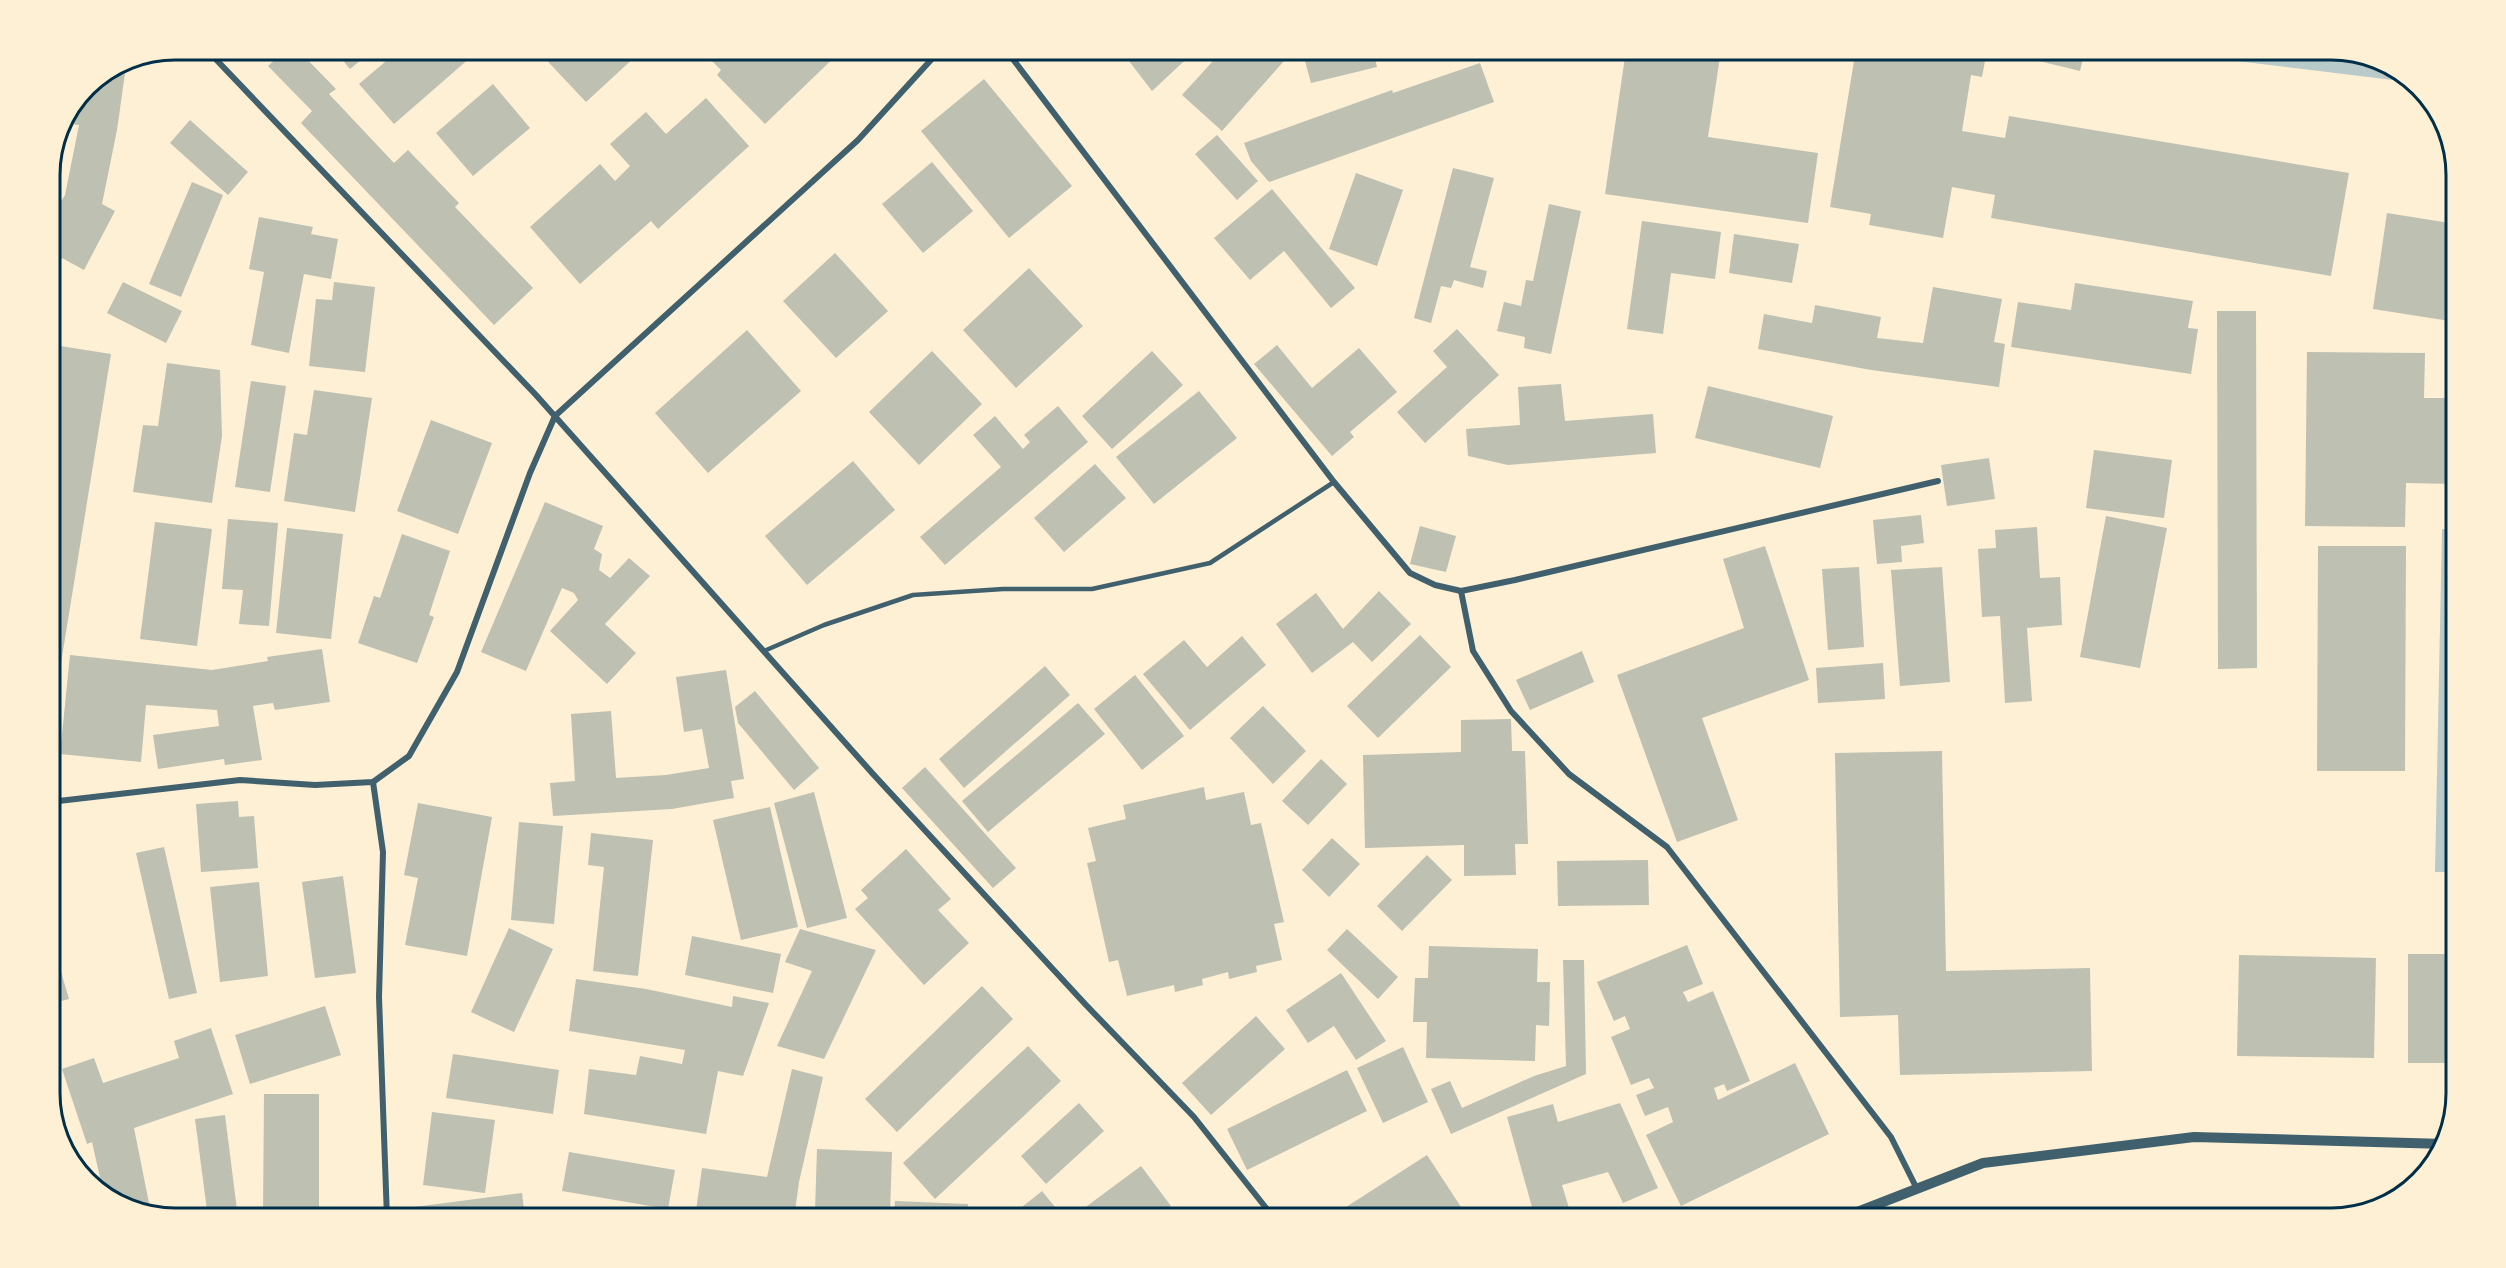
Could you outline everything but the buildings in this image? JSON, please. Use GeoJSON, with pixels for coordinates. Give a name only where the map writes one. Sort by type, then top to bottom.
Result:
{"type":"FeatureCollection","features":[{"type":"Feature","properties":{"kind":"street"},"geometry":{"type":"LineString","coordinates":[[217,60],[555,416],[888,791],[1086,1005],[1194,1117],[1266,1208]]}},
{"type":"Feature","properties":{"kind":"street"},"geometry":{"type":"LineString","coordinates":[[60,801],[240,780],[315,785],[373,782],[409,756],[457,672],[530,472],[555,416],[858,140],[931,60]]}},
{"type":"Feature","properties":{"kind":"street"},"geometry":{"type":"LineString","coordinates":[[1014,60],[1334,482],[1410,573],[1435,585],[1461,591],[1938,481]]}},
{"type":"Feature","properties":{"kind":"street"},"geometry":{"type":"LineString","coordinates":[[1461,591],[1473,651],[1511,711],[1569,774],[1667,847],[1891,1137],[1917,1189]]}},
{"type":"Feature","properties":{"kind":"street"},"geometry":{"type":"LineString","coordinates":[[373,782],[383,852],[379,997],[387,1208]]}},
{"type":"Feature","properties":{"kind":"street"},"geometry":{"type":"LineString","coordinates":[[1868,1208],[1983,1163],[2194,1137],[2434,1144]]}},
{"type":"Feature","properties":{"kind":"lane"},"geometry":{"type":"LineString","coordinates":[[764,651],[824,625],[913,595],[1003,589],[1092,589],[1210,563],[1334,482]]}},
{"type":"Feature","properties":{"kind":"shaded area"},"geometry":{"type":"Polygon","coordinates":[[[2229,60],[2346,61],[2368,66],[2397,81],[2229,60]]]}},
{"type":"Feature","properties":{"kind":"shaded area"},"geometry":{"type":"Polygon","coordinates":[[[2442,529],[2446,529],[2446,872],[2435,872],[2442,529]]]}}]}
